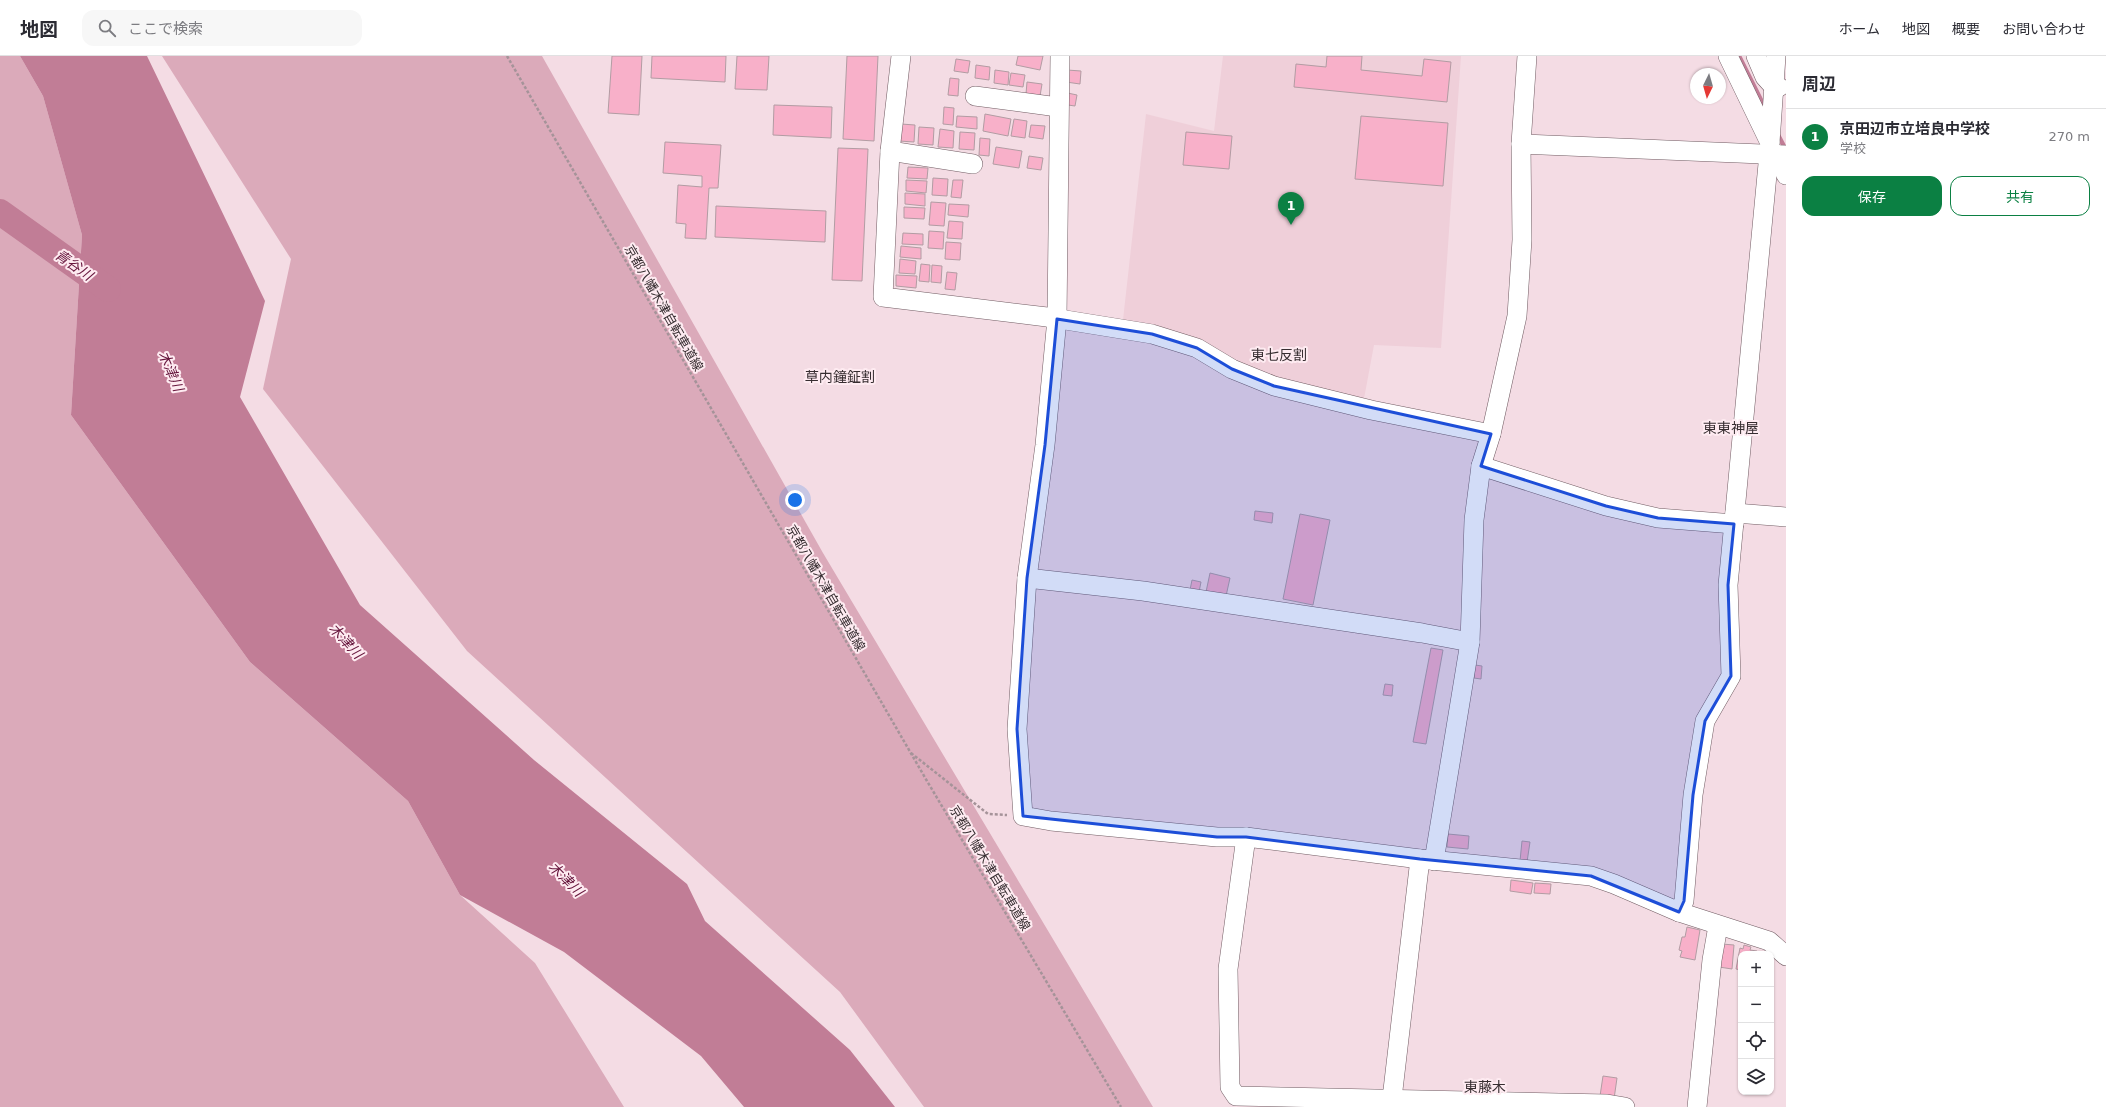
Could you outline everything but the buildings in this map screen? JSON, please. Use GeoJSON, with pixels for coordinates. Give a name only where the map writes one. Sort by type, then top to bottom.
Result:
{"type":"FeatureCollection","features":[{"type":"Feature","properties":{"kind":"street"},"geometry":{"type":"LineString","coordinates":[[901,56],[890,151],[882,297],[1057,319],[1152,334],[1197,348],[1232,369],[1274,386],[1370,410],[1491,434]]}},
{"type":"Feature","properties":{"kind":"street"},"geometry":{"type":"LineString","coordinates":[[1060,56],[1058,107],[1057,319],[1045,445],[1027,578],[1017,728],[1023,816],[1051,821],[1217,837],[1246,837],[1427,860],[1591,876],[1718,926],[1769,941],[1786,956]]}},
{"type":"Feature","properties":{"kind":"street"},"geometry":{"type":"LineString","coordinates":[[1391,1103],[1427,860],[1470,642],[1474,520],[1481,466],[1491,434],[1517,316],[1522,240],[1522,144],[1527,56]]}},
{"type":"Feature","properties":{"kind":"street"},"geometry":{"type":"LineString","coordinates":[[1728,56],[1786,175]]}},
{"type":"Feature","properties":{"kind":"street"},"geometry":{"type":"LineString","coordinates":[[1756,56],[1765,77],[1778,89],[1786,116]]}},
{"type":"Feature","properties":{"kind":"street"},"geometry":{"type":"LineString","coordinates":[[1680,912],[1684,901],[1693,795],[1705,721],[1731,676],[1728,585],[1734,518],[1776,152],[1778,89],[1776,56]]}},
{"type":"Feature","properties":{"kind":"street"},"geometry":{"type":"LineString","coordinates":[[975,96],[1058,107]]}},
{"type":"Feature","properties":{"kind":"street"},"geometry":{"type":"LineString","coordinates":[[1522,144],[1776,152]]}},
{"type":"Feature","properties":{"kind":"street"},"geometry":{"type":"LineString","coordinates":[[890,151],[973,164]]}},
{"type":"Feature","properties":{"kind":"street"},"geometry":{"type":"LineString","coordinates":[[1481,466],[1606,506],[1658,518],[1786,517]]}},
{"type":"Feature","properties":{"kind":"street"},"geometry":{"type":"LineString","coordinates":[[1027,578],[1143,591],[1422,633],[1470,642]]}},
{"type":"Feature","properties":{"kind":"street"},"geometry":{"type":"LineString","coordinates":[[1246,837],[1228,969],[1230,1087],[1236,1096],[1391,1103],[1607,1104],[1625,1107]]}},
{"type":"Feature","properties":{"kind":"street"},"geometry":{"type":"LineString","coordinates":[[1697,1107],[1712,960],[1718,926]]}},
{"type":"Feature","properties":{"kind":"path","name":"京都八幡木津自転車道線"},"geometry":{"type":"LineString","coordinates":[[507,56],[909,751],[1121,1107]]}},
{"type":"Feature","properties":{"kind":"path"},"geometry":{"type":"LineString","coordinates":[[909,751],[988,814],[1023,816]]}},
{"type":"Feature","properties":{"kind":"highlighted area"},"geometry":{"type":"Polygon","coordinates":[[[1057,319],[1152,334],[1197,348],[1232,369],[1274,386],[1491,434],[1481,466],[1606,506],[1658,518],[1734,524],[1728,585],[1731,676],[1705,721],[1693,795],[1684,901],[1679,912],[1591,876],[1420,859],[1246,837],[1217,837],[1023,816],[1017,729],[1027,578],[1045,445],[1057,319]]]}},
{"type":"Feature","properties":{"kind":"shaded area"},"geometry":{"type":"Polygon","coordinates":[[[0,56],[20,56],[43,96],[82,235],[71,415],[250,662],[408,801],[460,895],[535,963],[624,1107],[0,1107],[0,56]]]}},
{"type":"Feature","properties":{"kind":"shaded area"},"geometry":{"type":"Polygon","coordinates":[[[162,56],[542,56],[823,553],[1153,1107],[924,1107],[840,992],[467,651],[263,389],[291,259],[162,56]]]}},
{"type":"Feature","properties":{"kind":"shaded area"},"geometry":{"type":"Polygon","coordinates":[[[1223,56],[1461,56],[1441,348],[1374,345],[1363,404],[1271,380],[1123,320],[1146,114],[1214,131],[1223,56]]]}},
{"type":"Feature","properties":{"kind":"water","name":"木津川"},"geometry":{"type":"Polygon","coordinates":[[[20,56],[147,56],[265,301],[240,397],[360,605],[534,760],[687,884],[705,921],[850,1050],[895,1107],[744,1107],[701,1056],[564,952],[460,895],[408,801],[250,662],[71,415],[82,235],[43,96],[20,56]]]}},
{"type":"Feature","properties":{"kind":"waterway"},"geometry":{"type":"LineString","coordinates":[[1739,56],[1766,110]]}},
{"type":"Feature","properties":{"kind":"waterway"},"geometry":{"type":"LineString","coordinates":[[1777,133],[1786,150]]}},
{"type":"Feature","properties":{"kind":"waterway","name":"青谷川"},"geometry":{"type":"LineString","coordinates":[[0,212],[108,289]]}},
{"type":"Feature","properties":{"kind":"place","name":"京田辺市立培良中学校"},"geometry":{"type":"Point","coordinates":[1291,225]}},
{"type":"Feature","properties":{"kind":"district","name":"東七反割"},"geometry":{"type":"Point","coordinates":[1279,355]}},
{"type":"Feature","properties":{"kind":"district","name":"草内鐘鉦割"},"geometry":{"type":"Point","coordinates":[840,377]}},
{"type":"Feature","properties":{"kind":"district","name":"東東神屋"},"geometry":{"type":"Point","coordinates":[1731,428]}},
{"type":"Feature","properties":{"kind":"district","name":"東藤木"},"geometry":{"type":"Point","coordinates":[1485,1087]}}]}
